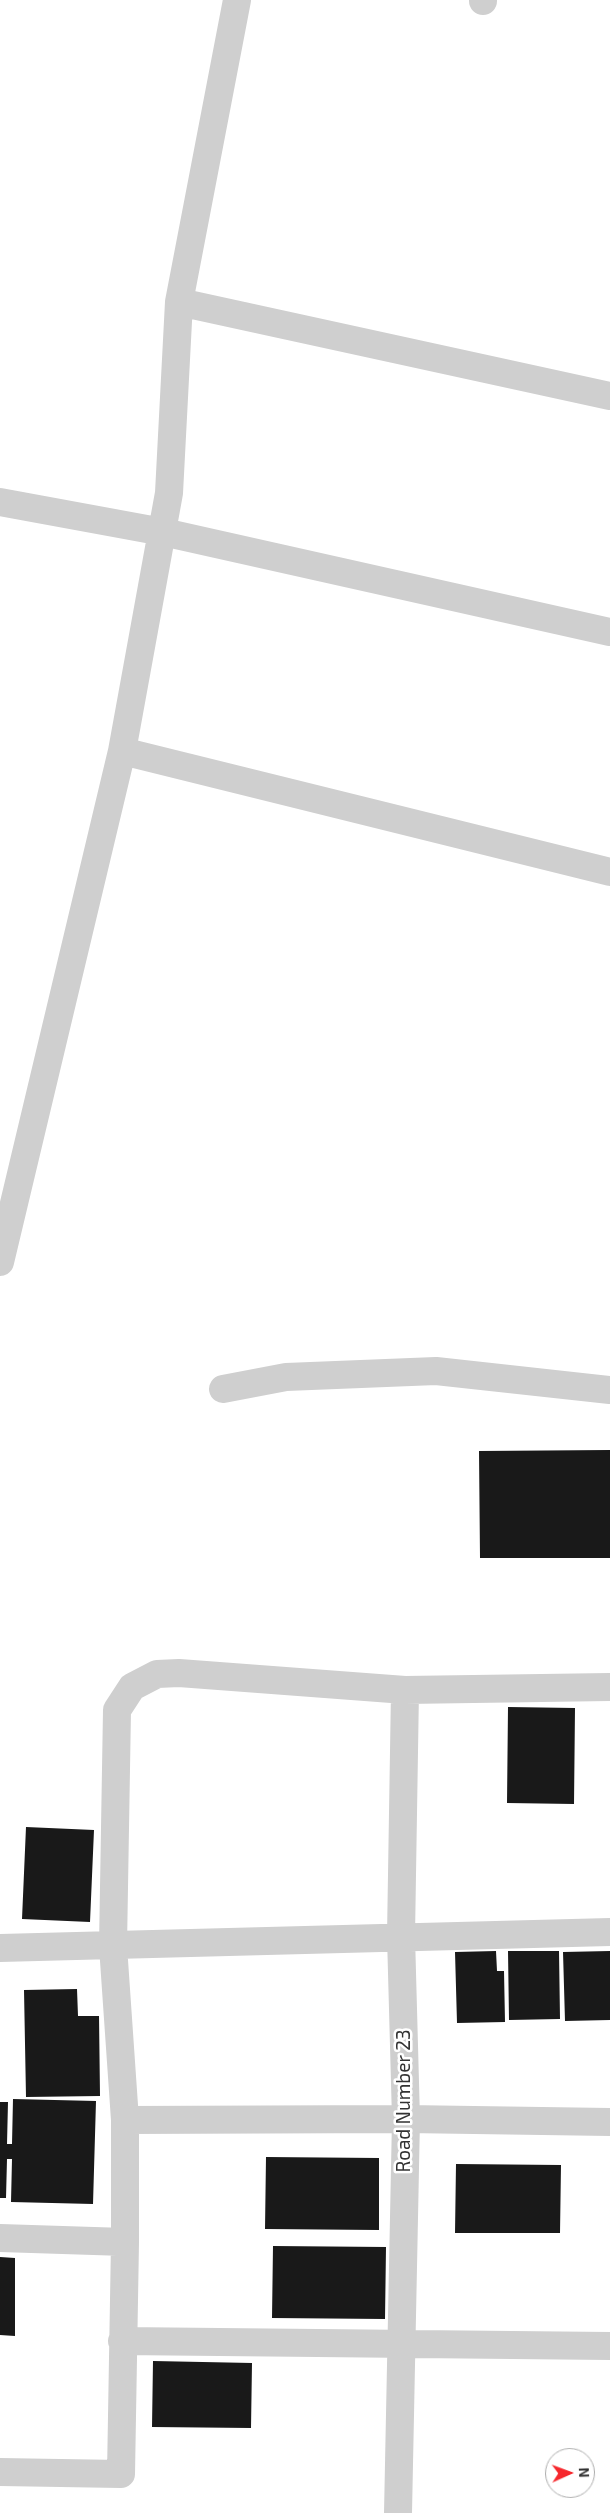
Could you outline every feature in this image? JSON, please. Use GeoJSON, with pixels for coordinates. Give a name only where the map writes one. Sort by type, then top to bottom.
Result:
{"type":"FeatureCollection","features":[{"type":"Feature","properties":{"kind":"street"},"geometry":{"type":"LineString","coordinates":[[0,1262],[122,751],[169,493],[178,302],[237,0]]}},
{"type":"Feature","properties":{"kind":"street"},"geometry":{"type":"LineString","coordinates":[[178,302],[610,396]]}},
{"type":"Feature","properties":{"kind":"street"},"geometry":{"type":"LineString","coordinates":[[0,502],[163,532],[610,632]]}},
{"type":"Feature","properties":{"kind":"street"},"geometry":{"type":"LineString","coordinates":[[122,751],[610,872]]}},
{"type":"Feature","properties":{"kind":"street"},"geometry":{"type":"LineString","coordinates":[[223,1389],[286,1377],[436,1372],[610,1390]]}},
{"type":"Feature","properties":{"kind":"street"},"geometry":{"type":"LineString","coordinates":[[0,2472],[120,2474],[125,2242],[125,2120],[113,1946],[117,1710],[132,1687],[157,1674],[178,1673],[405,1690],[610,1687]]}},
{"type":"Feature","properties":{"kind":"street","name":"Road Number 23"},"geometry":{"type":"LineString","coordinates":[[398,2513],[406,2119],[401,1936],[405,1690]]}},
{"type":"Feature","properties":{"kind":"street"},"geometry":{"type":"LineString","coordinates":[[0,1948],[610,1932]]}},
{"type":"Feature","properties":{"kind":"street"},"geometry":{"type":"LineString","coordinates":[[125,2120],[406,2119],[610,2122]]}},
{"type":"Feature","properties":{"kind":"street"},"geometry":{"type":"LineString","coordinates":[[0,2238],[125,2242]]}},
{"type":"Feature","properties":{"kind":"street"},"geometry":{"type":"LineString","coordinates":[[122,2341],[610,2346]]}},
{"type":"Feature","properties":{"kind":"building"},"geometry":{"type":"Polygon","coordinates":[[[610,1450],[610,1558],[480,1558],[479,1451],[610,1450]]]}},
{"type":"Feature","properties":{"kind":"building"},"geometry":{"type":"Polygon","coordinates":[[[508,1707],[575,1708],[574,1804],[507,1803],[508,1707]]]}},
{"type":"Feature","properties":{"kind":"building"},"geometry":{"type":"Polygon","coordinates":[[[26,1827],[94,1830],[90,1922],[22,1919],[26,1827]]]}},
{"type":"Feature","properties":{"kind":"building"},"geometry":{"type":"Polygon","coordinates":[[[496,1951],[497,1971],[504,1971],[505,2022],[457,2023],[455,1952],[496,1951]]]}},
{"type":"Feature","properties":{"kind":"building"},"geometry":{"type":"Polygon","coordinates":[[[508,1951],[559,1951],[560,2019],[509,2020],[508,1951]]]}},
{"type":"Feature","properties":{"kind":"building"},"geometry":{"type":"Polygon","coordinates":[[[610,1951],[610,2020],[565,2021],[563,1952],[610,1951]]]}},
{"type":"Feature","properties":{"kind":"building"},"geometry":{"type":"Polygon","coordinates":[[[77,1989],[78,2016],[99,2016],[100,2096],[26,2097],[24,1990],[77,1989]]]}},
{"type":"Feature","properties":{"kind":"building"},"geometry":{"type":"Polygon","coordinates":[[[13,2099],[96,2101],[93,2204],[11,2202],[12,2159],[7,2159],[6,2198],[0,2198],[0,2102],[8,2102],[7,2144],[12,2144],[13,2099]]]}},
{"type":"Feature","properties":{"kind":"building"},"geometry":{"type":"Polygon","coordinates":[[[266,2157],[379,2158],[379,2230],[265,2229],[266,2157]]]}},
{"type":"Feature","properties":{"kind":"building"},"geometry":{"type":"Polygon","coordinates":[[[456,2164],[561,2165],[560,2233],[455,2233],[456,2164]]]}},
{"type":"Feature","properties":{"kind":"building"},"geometry":{"type":"Polygon","coordinates":[[[273,2246],[386,2247],[385,2319],[272,2318],[273,2246]]]}},
{"type":"Feature","properties":{"kind":"building"},"geometry":{"type":"Polygon","coordinates":[[[0,2257],[15,2258],[15,2336],[0,2335],[0,2257]]]}},
{"type":"Feature","properties":{"kind":"building"},"geometry":{"type":"Polygon","coordinates":[[[153,2361],[252,2363],[251,2428],[152,2427],[153,2361]]]}}]}
